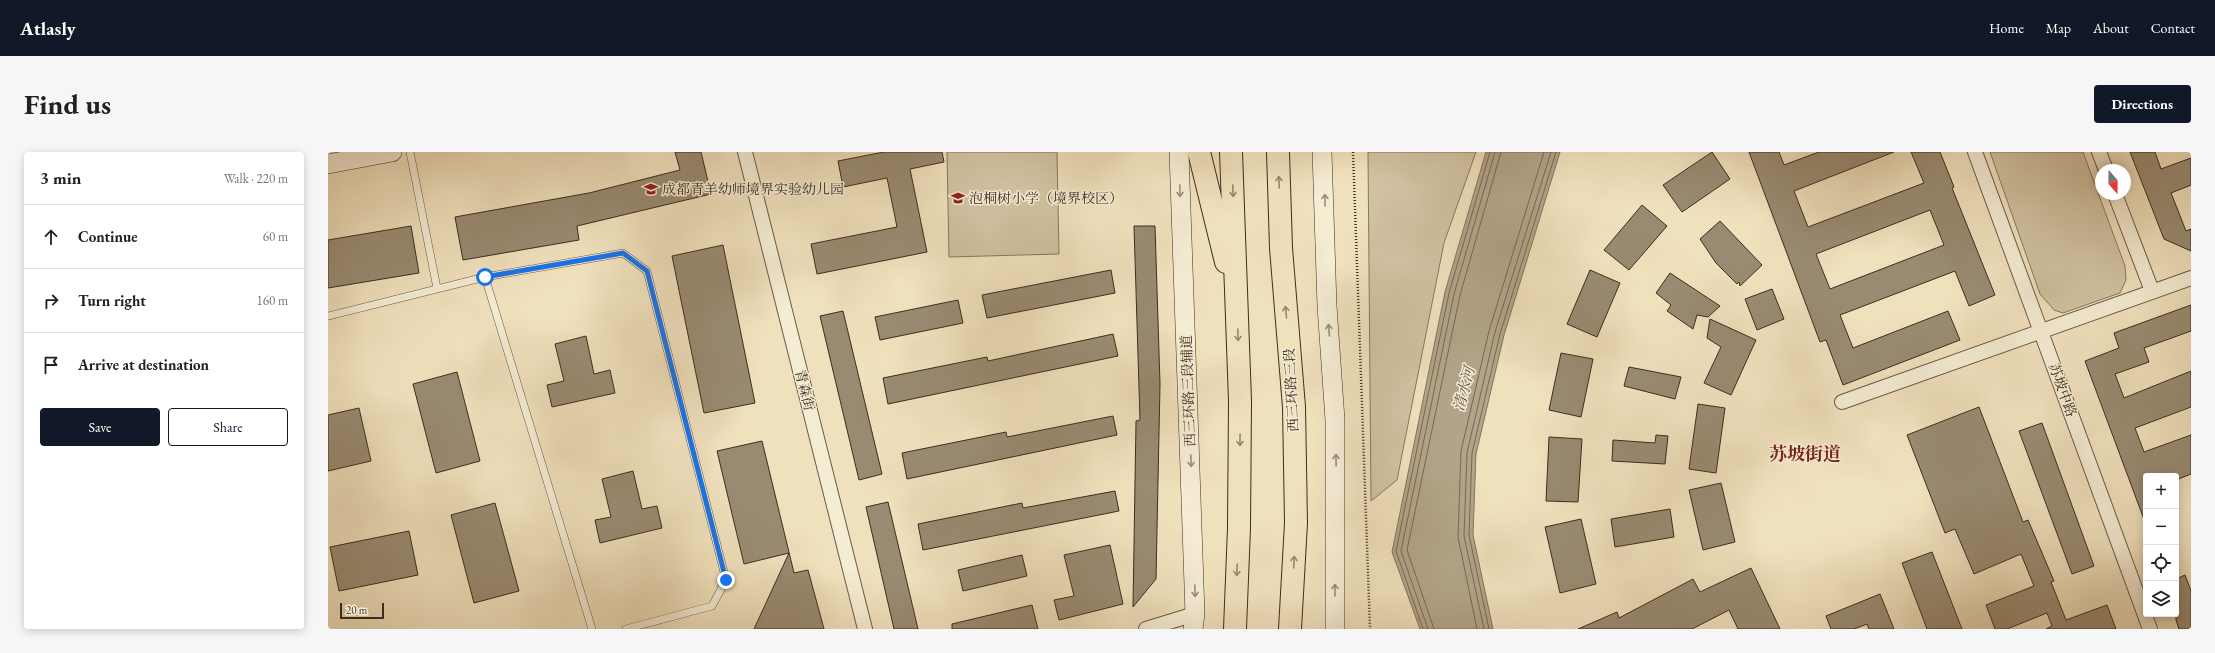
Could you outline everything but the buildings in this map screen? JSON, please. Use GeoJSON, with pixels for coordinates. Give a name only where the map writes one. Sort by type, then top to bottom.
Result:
{"type":"FeatureCollection","features":[{"type":"Feature","properties":{"kind":"highway"},"geometry":{"type":"LineString","coordinates":[[1199,152],[1237,308]]}},
{"type":"Feature","properties":{"kind":"highway"},"geometry":{"type":"LineString","coordinates":[[1231,152],[1240,401],[1239,528],[1235,629]]}},
{"type":"Feature","properties":{"kind":"highway","name":"西三环路三段"},"geometry":{"type":"LineString","coordinates":[[1278,152],[1281,248],[1294,407],[1296,523],[1290,629]]}},
{"type":"Feature","properties":{"kind":"main road"},"geometry":{"type":"LineString","coordinates":[[328,164],[392,152]]}},
{"type":"Feature","properties":{"kind":"main road","name":"西三环路三段辅道"},"geometry":{"type":"LineString","coordinates":[[1179,152],[1194,622]]}},
{"type":"Feature","properties":{"kind":"main road"},"geometry":{"type":"LineString","coordinates":[[1322,152],[1327,306],[1335,420],[1335,629]]}},
{"type":"Feature","properties":{"kind":"street","name":"青森街"},"geometry":{"type":"LineString","coordinates":[[745,152],[865,629]]}},
{"type":"Feature","properties":{"kind":"street","name":"苏坡中路"},"geometry":{"type":"LineString","coordinates":[[1975,152],[2042,331],[2150,629]]}},
{"type":"Feature","properties":{"kind":"street"},"geometry":{"type":"LineString","coordinates":[[2099,152],[2104,164]]}},
{"type":"Feature","properties":{"kind":"street"},"geometry":{"type":"LineString","coordinates":[[2117,200],[2152,291]]}},
{"type":"Feature","properties":{"kind":"street"},"geometry":{"type":"LineString","coordinates":[[1842,402],[2191,278]]}},
{"type":"Feature","properties":{"kind":"street"},"geometry":{"type":"LineString","coordinates":[[1146,629],[1194,622]]}},
{"type":"Feature","properties":{"kind":"lane"},"geometry":{"type":"LineString","coordinates":[[410,152],[437,288]]}},
{"type":"Feature","properties":{"kind":"lane"},"geometry":{"type":"LineString","coordinates":[[328,316],[485,277],[623,253],[647,271],[726,580],[712,606],[626,629]]}},
{"type":"Feature","properties":{"kind":"lane"},"geometry":{"type":"LineString","coordinates":[[485,277],[592,629]]}},
{"type":"Feature","properties":{"kind":"path"},"geometry":{"type":"LineString","coordinates":[[1353,152],[1370,629]]}},
{"type":"Feature","properties":{"kind":"shaded area"},"geometry":{"type":"Polygon","coordinates":[[[947,152],[1057,152],[1059,254],[949,257],[947,152]]]}},
{"type":"Feature","properties":{"kind":"shaded area"},"geometry":{"type":"Polygon","coordinates":[[[1368,152],[1476,152],[1444,243],[1397,480],[1371,501],[1368,152]]]}},
{"type":"Feature","properties":{"kind":"shaded area"},"geometry":{"type":"Polygon","coordinates":[[[1990,152],[2083,152],[2095,185],[2095,200],[2101,200],[2125,266],[2126,280],[2120,293],[2063,313],[2054,310],[2040,294],[1990,152]]]}},
{"type":"Feature","properties":{"kind":"water","name":"清水河"},"geometry":{"type":"Polygon","coordinates":[[[1486,152],[1560,152],[1504,335],[1476,454],[1473,535],[1493,629],[1420,629],[1392,552],[1445,292],[1486,152]]]}},
{"type":"Feature","properties":{"kind":"place","name":"成都青羊幼师境界实验幼儿园"},"geometry":{"type":"Point","coordinates":[651,189]}},
{"type":"Feature","properties":{"kind":"place","name":"泡桐树小学（境界校区）"},"geometry":{"type":"Point","coordinates":[958,198]}},
{"type":"Feature","properties":{"kind":"district","name":"苏坡街道"},"geometry":{"type":"Point","coordinates":[1805,454]}},
{"type":"Feature","properties":{"kind":"route"},"geometry":{"type":"LineString","coordinates":[[485,277],[623,253],[647,271],[726,580]]}}]}
